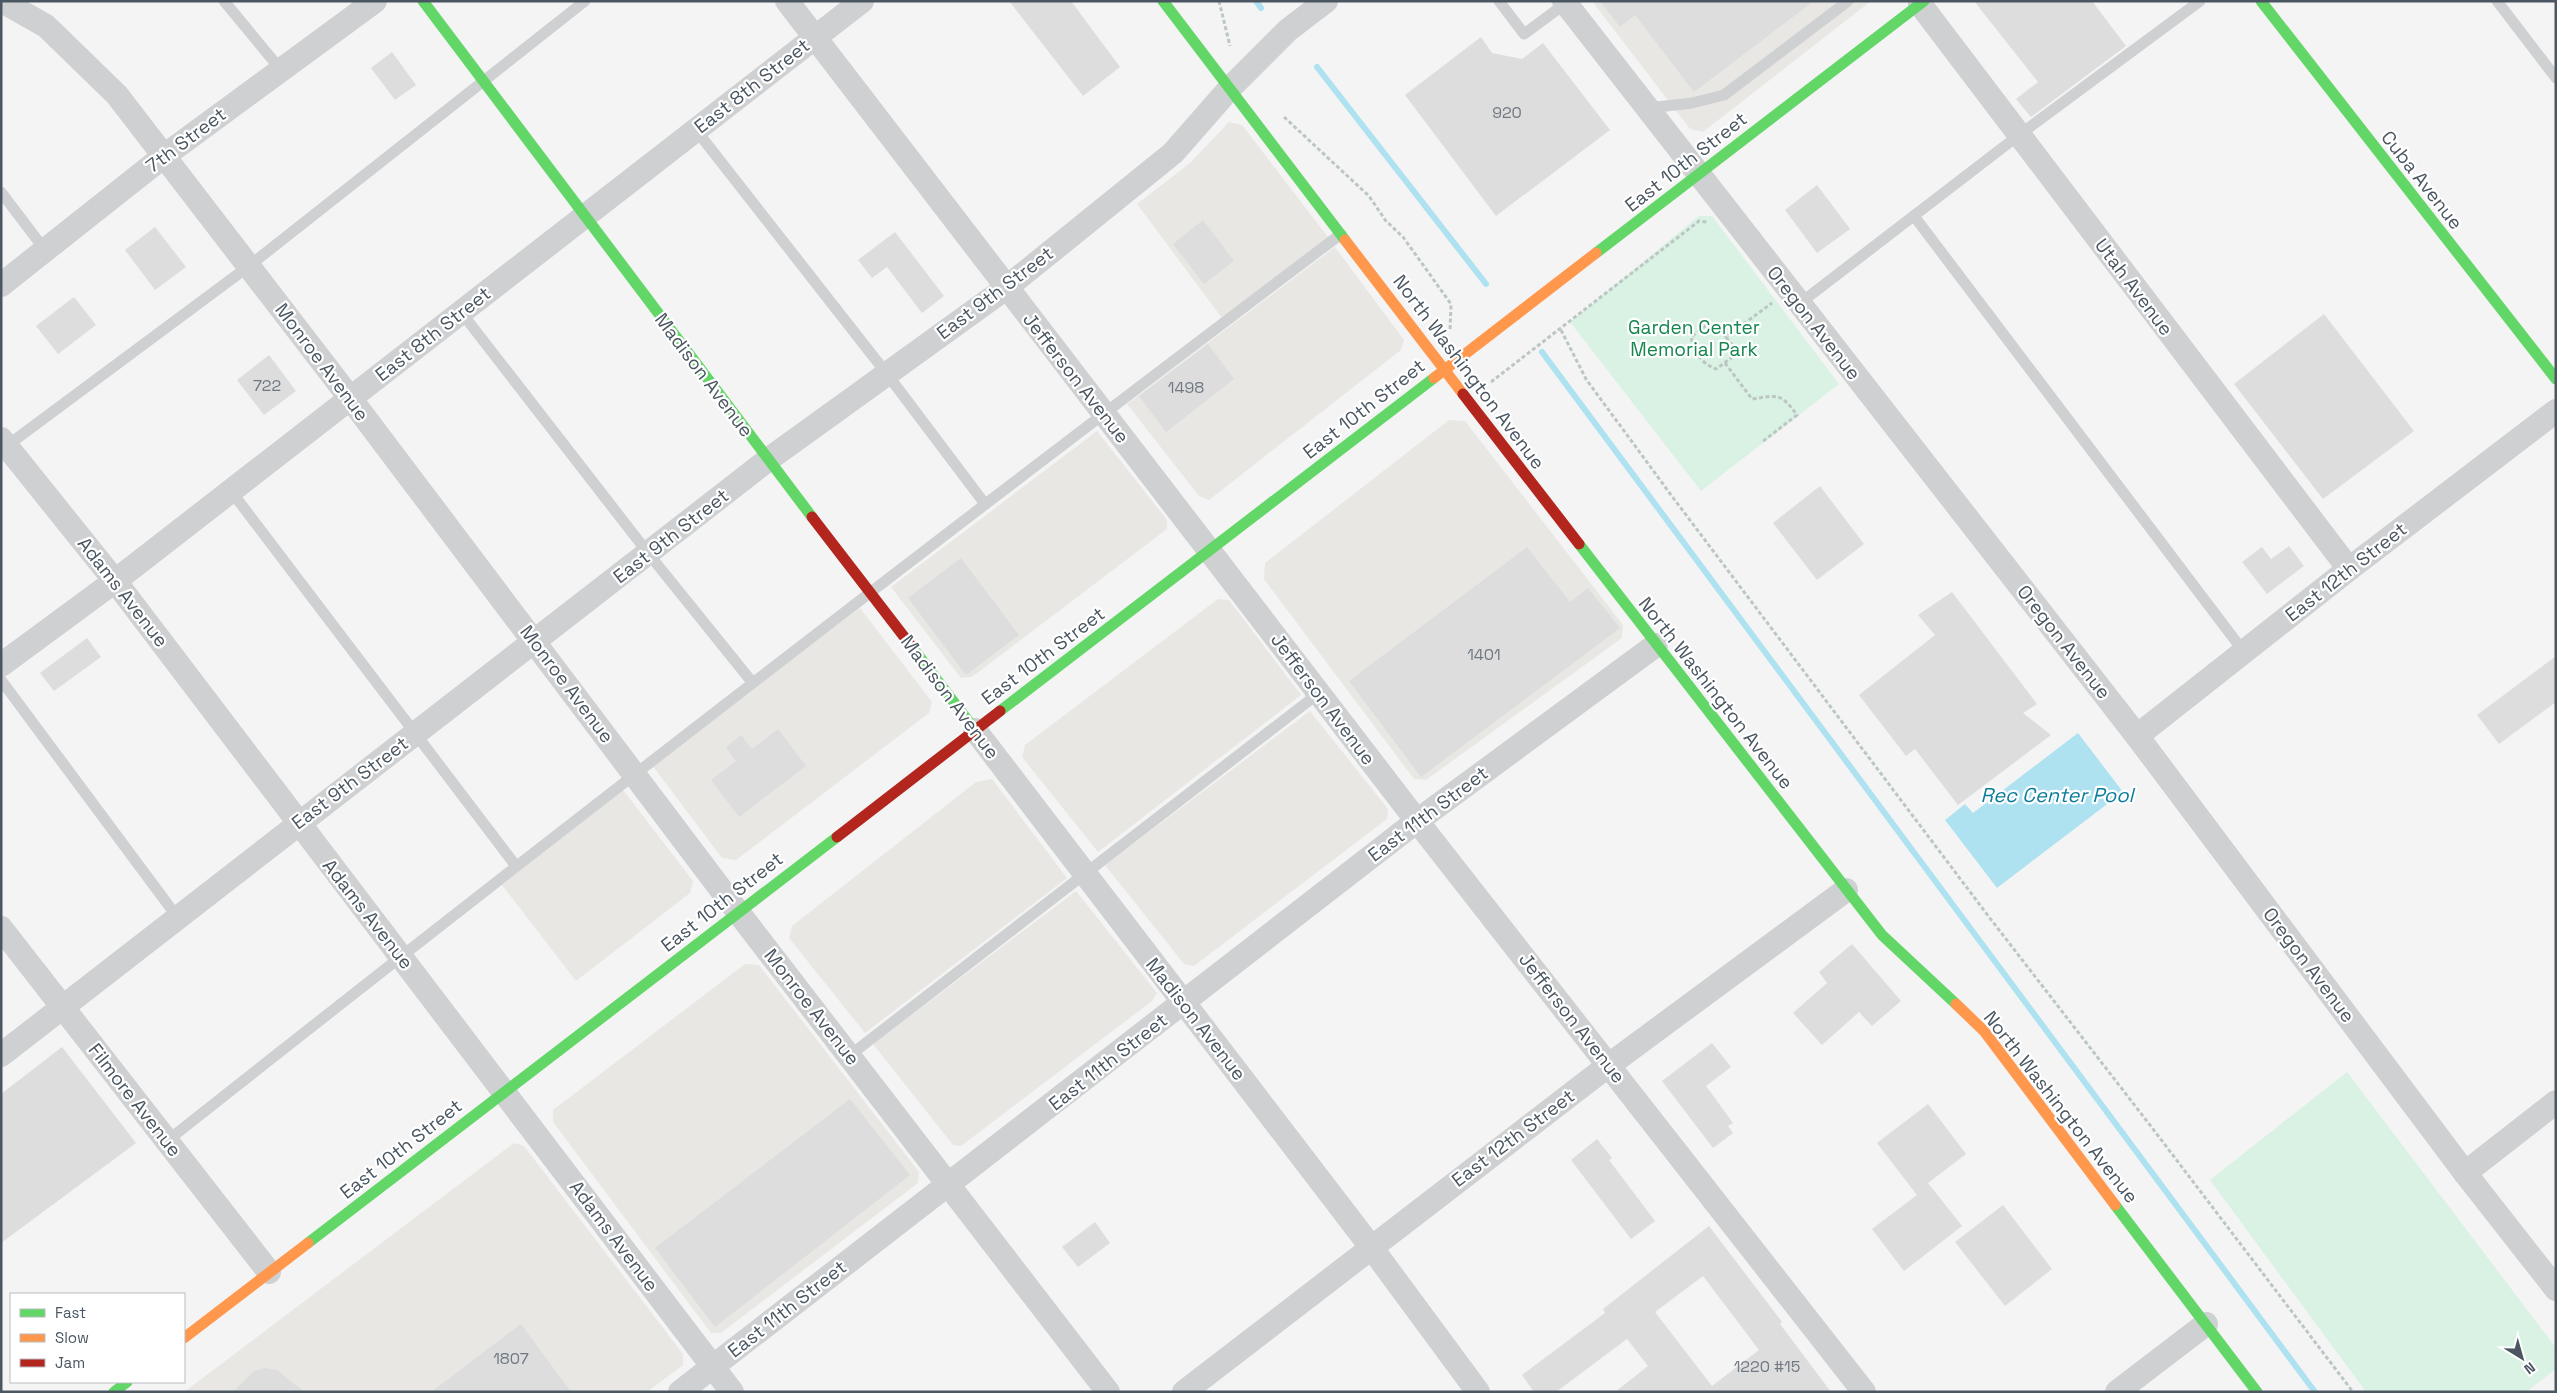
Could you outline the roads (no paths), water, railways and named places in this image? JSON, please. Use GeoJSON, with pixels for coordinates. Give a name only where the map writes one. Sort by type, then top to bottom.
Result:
{"type":"FeatureCollection","features":[{"type":"Feature","properties":{"kind":"main road","name":"Madison Avenue"},"geometry":{"type":"LineString","coordinates":[[423,1],[584,218],[975,730]]}},
{"type":"Feature","properties":{"kind":"main road","name":"North Washington Avenue"},"geometry":{"type":"LineString","coordinates":[[1163,1],[1444,370],[1846,890],[1882,935],[1984,1031],[2257,1392]]}},
{"type":"Feature","properties":{"kind":"main road","name":"Cuba Avenue"},"geometry":{"type":"LineString","coordinates":[[2262,1],[2556,379]]}},
{"type":"Feature","properties":{"kind":"main road","name":"East 10th Street"},"geometry":{"type":"LineString","coordinates":[[185,1337],[1922,3]]}},
{"type":"Feature","properties":{"kind":"main road"},"geometry":{"type":"LineString","coordinates":[[114,1392],[125,1383]]}},
{"type":"Feature","properties":{"kind":"street","name":"Monroe Avenue"},"geometry":{"type":"LineString","coordinates":[[2,1],[46,26],[117,95],[350,398],[738,912],[1108,1392]]}},
{"type":"Feature","properties":{"kind":"street","name":"7th Street"},"geometry":{"type":"LineString","coordinates":[[1,285],[164,156],[375,1]]}},
{"type":"Feature","properties":{"kind":"street","name":"Jefferson Avenue"},"geometry":{"type":"LineString","coordinates":[[787,1],[816,36],[1006,288],[1417,821],[1864,1392]]}},
{"type":"Feature","properties":{"kind":"street","name":"East 8th Street"},"geometry":{"type":"LineString","coordinates":[[1,665],[115,581],[862,1]]}},
{"type":"Feature","properties":{"kind":"street","name":"East 9th Street"},"geometry":{"type":"LineString","coordinates":[[1,1055],[769,459],[1006,288],[1172,152],[1230,88],[1288,30],[1326,1]]}},
{"type":"Feature","properties":{"kind":"street","name":"Oregon Avenue"},"geometry":{"type":"LineString","coordinates":[[1565,2],[1698,175],[1788,307],[2137,736],[2465,1173],[2556,1290]]}},
{"type":"Feature","properties":{"kind":"street","name":"Utah Avenue"},"geometry":{"type":"LineString","coordinates":[[1922,3],[2019,135],[2348,569]]}},
{"type":"Feature","properties":{"kind":"street","name":"East 12th Street"},"geometry":{"type":"LineString","coordinates":[[2137,736],[2348,569],[2556,411]]}},
{"type":"Feature","properties":{"kind":"street","name":"Adams Avenue"},"geometry":{"type":"LineString","coordinates":[[3,445],[115,581],[298,823],[505,1091],[732,1392]]}},
{"type":"Feature","properties":{"kind":"street","name":"East 11th Street"},"geometry":{"type":"LineString","coordinates":[[680,1392],[1184,1004],[1417,821],[1656,645]]}},
{"type":"Feature","properties":{"kind":"street","name":"Madison Avenue"},"geometry":{"type":"LineString","coordinates":[[975,730],[1372,1247],[1476,1391]]}},
{"type":"Feature","properties":{"kind":"street","name":"East 12th Street"},"geometry":{"type":"LineString","coordinates":[[1184,1392],[1609,1065],[1846,890]]}},
{"type":"Feature","properties":{"kind":"street","name":"Filmore Avenue"},"geometry":{"type":"LineString","coordinates":[[1,928],[269,1272]]}},
{"type":"Feature","properties":{"kind":"street"},"geometry":{"type":"LineString","coordinates":[[2465,1173],[2556,1102]]}},
{"type":"Feature","properties":{"kind":"street"},"geometry":{"type":"LineString","coordinates":[[2117,1392],[2206,1324]]}},
{"type":"Feature","properties":{"kind":"lane"},"geometry":{"type":"LineString","coordinates":[[224,1],[281,70]]}},
{"type":"Feature","properties":{"kind":"lane"},"geometry":{"type":"LineString","coordinates":[[3,445],[249,266],[585,1]]}},
{"type":"Feature","properties":{"kind":"lane"},"geometry":{"type":"LineString","coordinates":[[1499,1],[1524,34],[1565,2]]}},
{"type":"Feature","properties":{"kind":"lane"},"geometry":{"type":"LineString","coordinates":[[1646,109],[1692,103],[1724,95],[1848,1]]}},
{"type":"Feature","properties":{"kind":"lane"},"geometry":{"type":"LineString","coordinates":[[1788,307],[1914,216],[2019,135],[2200,1]]}},
{"type":"Feature","properties":{"kind":"lane"},"geometry":{"type":"LineString","coordinates":[[2497,1],[2556,78]]}},
{"type":"Feature","properties":{"kind":"lane"},"geometry":{"type":"LineString","coordinates":[[696,130],[887,374],[985,504]]}},
{"type":"Feature","properties":{"kind":"lane"},"geometry":{"type":"LineString","coordinates":[[1,192],[45,250]]}},
{"type":"Feature","properties":{"kind":"lane"},"geometry":{"type":"LineString","coordinates":[[1914,216],[2244,652]]}},
{"type":"Feature","properties":{"kind":"lane"},"geometry":{"type":"LineString","coordinates":[[167,1141],[752,682],[1341,234]]}},
{"type":"Feature","properties":{"kind":"lane"},"geometry":{"type":"LineString","coordinates":[[462,312],[648,554],[752,682]]}},
{"type":"Feature","properties":{"kind":"lane"},"geometry":{"type":"LineString","coordinates":[[231,491],[516,866]]}},
{"type":"Feature","properties":{"kind":"lane"},"geometry":{"type":"LineString","coordinates":[[1,680],[178,918]]}},
{"type":"Feature","properties":{"kind":"lane"},"geometry":{"type":"LineString","coordinates":[[850,1056],[1319,693]]}},
{"type":"Feature","properties":{"kind":"water","name":"Rec Center Pool"},"geometry":{"type":"Polygon","coordinates":[[[2078,733],[2123,792],[1997,888],[1945,820],[1965,804],[1973,813],[2078,733]]]}},
{"type":"Feature","properties":{"kind":"waterway"},"geometry":{"type":"LineString","coordinates":[[1256,1],[1261,8]]}},
{"type":"Feature","properties":{"kind":"waterway"},"geometry":{"type":"LineString","coordinates":[[1317,67],[1486,284]]}},
{"type":"Feature","properties":{"kind":"waterway"},"geometry":{"type":"LineString","coordinates":[[1542,352],[2315,1392]]}},
{"type":"Feature","properties":{"kind":"park label","name":"Garden Center Memorial Park"},"geometry":{"type":"Point","coordinates":[1694,338]}}]}
